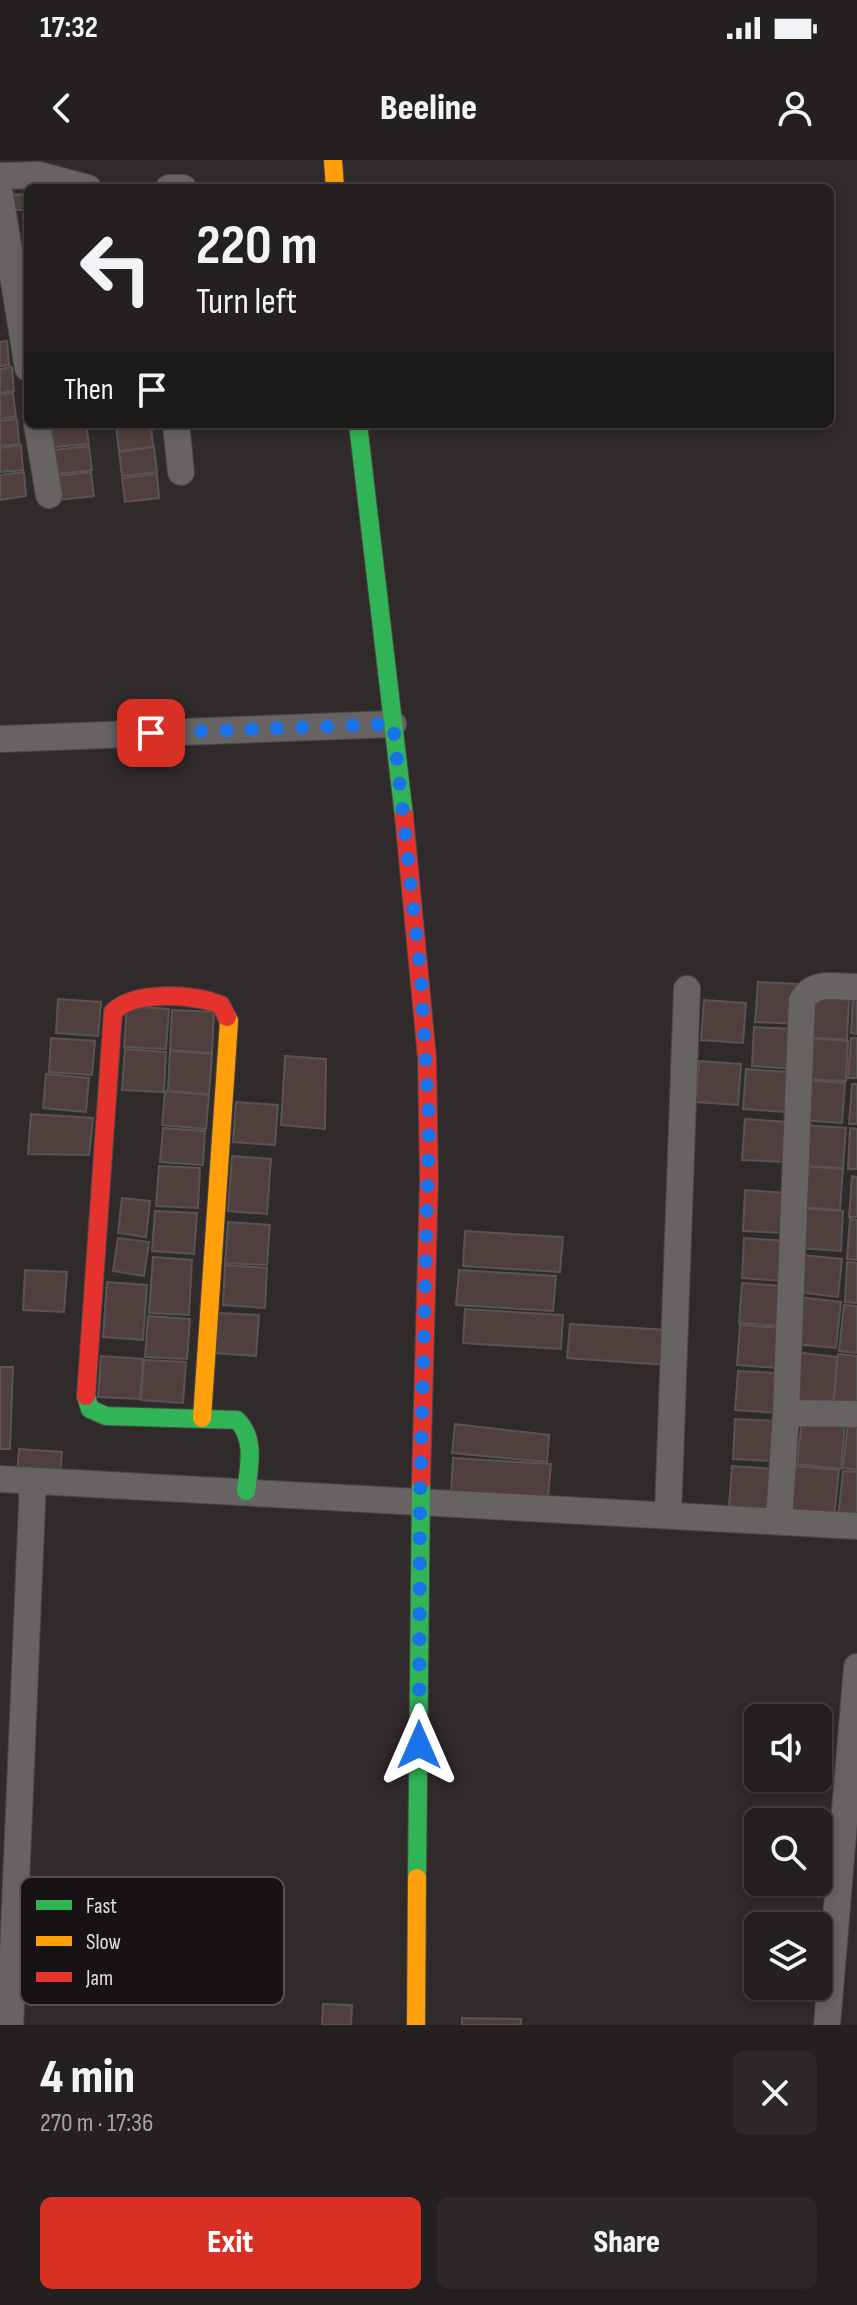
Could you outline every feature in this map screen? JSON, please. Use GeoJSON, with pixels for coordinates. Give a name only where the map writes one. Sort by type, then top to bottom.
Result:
{"type":"FeatureCollection","features":[{"type":"Feature","properties":{"kind":"main road"},"geometry":{"type":"LineString","coordinates":[[333,160],[335,184]]}},
{"type":"Feature","properties":{"kind":"main road"},"geometry":{"type":"LineString","coordinates":[[358,428],[421,978],[429,1105],[420,1500],[416,2025]]}},
{"type":"Feature","properties":{"kind":"main road"},"geometry":{"type":"LineString","coordinates":[[202,1418],[229,1021],[221,1005],[211,1001],[131,997],[117,1005],[113,1012],[85,1392],[90,1409],[97,1414],[237,1420],[245,1426],[249,1437],[246,1491]]}},
{"type":"Feature","properties":{"kind":"street"},"geometry":{"type":"LineString","coordinates":[[0,176],[39,175],[73,184]]}},
{"type":"Feature","properties":{"kind":"street"},"geometry":{"type":"LineString","coordinates":[[0,195],[24,343]]}},
{"type":"Feature","properties":{"kind":"street"},"geometry":{"type":"LineString","coordinates":[[38,428],[49,495]]}},
{"type":"Feature","properties":{"kind":"street"},"geometry":{"type":"LineString","coordinates":[[176,428],[181,472]]}},
{"type":"Feature","properties":{"kind":"street"},"geometry":{"type":"LineString","coordinates":[[0,739],[393,724]]}},
{"type":"Feature","properties":{"kind":"street"},"geometry":{"type":"LineString","coordinates":[[779,1521],[802,1001],[816,986],[857,987]]}},
{"type":"Feature","properties":{"kind":"street"},"geometry":{"type":"LineString","coordinates":[[668,1515],[687,989]]}},
{"type":"Feature","properties":{"kind":"street"},"geometry":{"type":"LineString","coordinates":[[786,1413],[857,1414]]}},
{"type":"Feature","properties":{"kind":"street"},"geometry":{"type":"LineString","coordinates":[[0,1479],[857,1526]]}},
{"type":"Feature","properties":{"kind":"street"},"geometry":{"type":"LineString","coordinates":[[10,2025],[33,1481]]}},
{"type":"Feature","properties":{"kind":"street"},"geometry":{"type":"LineString","coordinates":[[827,2025],[857,1667]]}},
{"type":"Feature","properties":{"kind":"building"},"geometry":{"type":"Polygon","coordinates":[[[24,194],[24,210],[14,210],[10,195],[24,194]]]}},
{"type":"Feature","properties":{"kind":"building"},"geometry":{"type":"Polygon","coordinates":[[[7,341],[9,365],[0,366],[0,342],[7,341]]]}},
{"type":"Feature","properties":{"kind":"building"},"geometry":{"type":"Polygon","coordinates":[[[12,367],[14,391],[0,393],[0,369],[12,367]]]}},
{"type":"Feature","properties":{"kind":"building"},"geometry":{"type":"Polygon","coordinates":[[[13,393],[16,417],[0,419],[0,394],[13,393]]]}},
{"type":"Feature","properties":{"kind":"building"},"geometry":{"type":"Polygon","coordinates":[[[17,419],[19,444],[0,446],[0,421],[17,419]]]}},
{"type":"Feature","properties":{"kind":"building"},"geometry":{"type":"Polygon","coordinates":[[[52,428],[87,428],[89,444],[54,447],[52,428]]]}},
{"type":"Feature","properties":{"kind":"building"},"geometry":{"type":"Polygon","coordinates":[[[116,428],[151,428],[153,447],[119,451],[116,428]]]}},
{"type":"Feature","properties":{"kind":"building"},"geometry":{"type":"Polygon","coordinates":[[[21,445],[23,470],[0,472],[0,448],[21,445]]]}},
{"type":"Feature","properties":{"kind":"building"},"geometry":{"type":"Polygon","coordinates":[[[89,446],[92,470],[57,474],[54,450],[89,446]]]}},
{"type":"Feature","properties":{"kind":"building"},"geometry":{"type":"Polygon","coordinates":[[[154,447],[157,472],[122,476],[119,452],[154,447]]]}},
{"type":"Feature","properties":{"kind":"building"},"geometry":{"type":"Polygon","coordinates":[[[24,472],[26,496],[0,500],[0,475],[24,472]]]}},
{"type":"Feature","properties":{"kind":"building"},"geometry":{"type":"Polygon","coordinates":[[[91,472],[94,496],[59,500],[56,476],[91,472]]]}},
{"type":"Feature","properties":{"kind":"building"},"geometry":{"type":"Polygon","coordinates":[[[157,474],[159,498],[125,502],[122,478],[157,474]]]}},
{"type":"Feature","properties":{"kind":"building"},"geometry":{"type":"Polygon","coordinates":[[[758,982],[799,984],[797,1024],[755,1022],[758,982]]]}},
{"type":"Feature","properties":{"kind":"building"},"geometry":{"type":"Polygon","coordinates":[[[853,993],[857,993],[857,1034],[851,1033],[853,993]]]}},
{"type":"Feature","properties":{"kind":"building"},"geometry":{"type":"Polygon","coordinates":[[[808,997],[849,1000],[847,1040],[805,1037],[808,997]]]}},
{"type":"Feature","properties":{"kind":"building"},"geometry":{"type":"Polygon","coordinates":[[[58,999],[101,1002],[98,1036],[56,1033],[58,999]]]}},
{"type":"Feature","properties":{"kind":"building"},"geometry":{"type":"Polygon","coordinates":[[[704,1000],[746,1003],[743,1043],[701,1040],[704,1000]]]}},
{"type":"Feature","properties":{"kind":"building"},"geometry":{"type":"Polygon","coordinates":[[[127,1006],[169,1009],[166,1049],[124,1047],[127,1006]]]}},
{"type":"Feature","properties":{"kind":"building"},"geometry":{"type":"Polygon","coordinates":[[[172,1010],[214,1012],[212,1053],[170,1050],[172,1010]]]}},
{"type":"Feature","properties":{"kind":"building"},"geometry":{"type":"Polygon","coordinates":[[[754,1027],[796,1029],[794,1069],[752,1066],[754,1027]]]}},
{"type":"Feature","properties":{"kind":"building"},"geometry":{"type":"Polygon","coordinates":[[[51,1038],[95,1041],[92,1075],[49,1072],[51,1038]]]}},
{"type":"Feature","properties":{"kind":"building"},"geometry":{"type":"Polygon","coordinates":[[[807,1038],[848,1041],[846,1081],[804,1079],[807,1038]]]}},
{"type":"Feature","properties":{"kind":"building"},"geometry":{"type":"Polygon","coordinates":[[[851,1038],[857,1038],[857,1078],[848,1078],[851,1038]]]}},
{"type":"Feature","properties":{"kind":"building"},"geometry":{"type":"Polygon","coordinates":[[[125,1049],[166,1052],[164,1092],[122,1090],[125,1049]]]}},
{"type":"Feature","properties":{"kind":"building"},"geometry":{"type":"Polygon","coordinates":[[[170,1051],[212,1054],[209,1094],[168,1091],[170,1051]]]}},
{"type":"Feature","properties":{"kind":"building"},"geometry":{"type":"Polygon","coordinates":[[[285,1056],[326,1059],[325,1129],[281,1125],[285,1056]]]}},
{"type":"Feature","properties":{"kind":"building"},"geometry":{"type":"Polygon","coordinates":[[[699,1061],[741,1064],[738,1105],[696,1102],[699,1061]]]}},
{"type":"Feature","properties":{"kind":"building"},"geometry":{"type":"Polygon","coordinates":[[[746,1069],[787,1072],[785,1112],[743,1109],[746,1069]]]}},
{"type":"Feature","properties":{"kind":"building"},"geometry":{"type":"Polygon","coordinates":[[[46,1074],[89,1078],[86,1112],[43,1108],[46,1074]]]}},
{"type":"Feature","properties":{"kind":"building"},"geometry":{"type":"Polygon","coordinates":[[[803,1080],[845,1083],[842,1123],[801,1120],[803,1080]]]}},
{"type":"Feature","properties":{"kind":"building"},"geometry":{"type":"Polygon","coordinates":[[[852,1084],[857,1084],[857,1124],[849,1124],[852,1084]]]}},
{"type":"Feature","properties":{"kind":"building"},"geometry":{"type":"Polygon","coordinates":[[[165,1091],[209,1095],[206,1129],[162,1125],[165,1091]]]}},
{"type":"Feature","properties":{"kind":"building"},"geometry":{"type":"Polygon","coordinates":[[[236,1102],[278,1105],[275,1145],[233,1142],[236,1102]]]}},
{"type":"Feature","properties":{"kind":"building"},"geometry":{"type":"Polygon","coordinates":[[[31,1114],[93,1118],[89,1155],[28,1154],[31,1114]]]}},
{"type":"Feature","properties":{"kind":"building"},"geometry":{"type":"Polygon","coordinates":[[[745,1119],[787,1122],[784,1162],[742,1160],[745,1119]]]}},
{"type":"Feature","properties":{"kind":"building"},"geometry":{"type":"Polygon","coordinates":[[[804,1125],[846,1128],[843,1168],[801,1166],[804,1125]]]}},
{"type":"Feature","properties":{"kind":"building"},"geometry":{"type":"Polygon","coordinates":[[[163,1128],[205,1131],[203,1165],[160,1162],[163,1128]]]}},
{"type":"Feature","properties":{"kind":"building"},"geometry":{"type":"Polygon","coordinates":[[[850,1128],[857,1129],[857,1169],[848,1169],[850,1128]]]}},
{"type":"Feature","properties":{"kind":"building"},"geometry":{"type":"Polygon","coordinates":[[[232,1156],[271,1159],[267,1214],[228,1211],[232,1156]]]}},
{"type":"Feature","properties":{"kind":"building"},"geometry":{"type":"Polygon","coordinates":[[[159,1166],[200,1168],[198,1208],[156,1206],[159,1166]]]}},
{"type":"Feature","properties":{"kind":"building"},"geometry":{"type":"Polygon","coordinates":[[[801,1166],[843,1169],[840,1210],[798,1207],[801,1166]]]}},
{"type":"Feature","properties":{"kind":"building"},"geometry":{"type":"Polygon","coordinates":[[[852,1176],[857,1177],[857,1217],[849,1217],[852,1176]]]}},
{"type":"Feature","properties":{"kind":"building"},"geometry":{"type":"Polygon","coordinates":[[[745,1190],[787,1193],[784,1233],[743,1231],[745,1190]]]}},
{"type":"Feature","properties":{"kind":"building"},"geometry":{"type":"Polygon","coordinates":[[[122,1198],[150,1201],[146,1237],[118,1233],[122,1198]]]}},
{"type":"Feature","properties":{"kind":"building"},"geometry":{"type":"Polygon","coordinates":[[[802,1208],[843,1211],[841,1251],[799,1248],[802,1208]]]}},
{"type":"Feature","properties":{"kind":"building"},"geometry":{"type":"Polygon","coordinates":[[[155,1211],[197,1213],[194,1254],[152,1251],[155,1211]]]}},
{"type":"Feature","properties":{"kind":"building"},"geometry":{"type":"Polygon","coordinates":[[[850,1219],[857,1220],[857,1260],[847,1259],[850,1219]]]}},
{"type":"Feature","properties":{"kind":"building"},"geometry":{"type":"Polygon","coordinates":[[[228,1222],[270,1225],[267,1265],[225,1263],[228,1222]]]}},
{"type":"Feature","properties":{"kind":"building"},"geometry":{"type":"Polygon","coordinates":[[[465,1231],[563,1237],[560,1272],[463,1266],[465,1231]]]}},
{"type":"Feature","properties":{"kind":"building"},"geometry":{"type":"Polygon","coordinates":[[[118,1238],[149,1242],[144,1276],[113,1271],[118,1238]]]}},
{"type":"Feature","properties":{"kind":"building"},"geometry":{"type":"Polygon","coordinates":[[[744,1238],[786,1241],[784,1281],[742,1278],[744,1238]]]}},
{"type":"Feature","properties":{"kind":"building"},"geometry":{"type":"Polygon","coordinates":[[[801,1255],[842,1259],[838,1297],[797,1292],[801,1255]]]}},
{"type":"Feature","properties":{"kind":"building"},"geometry":{"type":"Polygon","coordinates":[[[153,1257],[192,1260],[189,1315],[149,1313],[153,1257]]]}},
{"type":"Feature","properties":{"kind":"building"},"geometry":{"type":"Polygon","coordinates":[[[847,1262],[857,1263],[857,1303],[845,1302],[847,1262]]]}},
{"type":"Feature","properties":{"kind":"building"},"geometry":{"type":"Polygon","coordinates":[[[225,1265],[267,1268],[265,1308],[223,1305],[225,1265]]]}},
{"type":"Feature","properties":{"kind":"building"},"geometry":{"type":"Polygon","coordinates":[[[25,1270],[67,1272],[64,1312],[23,1310],[25,1270]]]}},
{"type":"Feature","properties":{"kind":"building"},"geometry":{"type":"Polygon","coordinates":[[[459,1270],[556,1276],[553,1311],[456,1305],[459,1270]]]}},
{"type":"Feature","properties":{"kind":"building"},"geometry":{"type":"Polygon","coordinates":[[[107,1282],[147,1285],[143,1340],[103,1337],[107,1282]]]}},
{"type":"Feature","properties":{"kind":"building"},"geometry":{"type":"Polygon","coordinates":[[[742,1283],[784,1286],[781,1326],[739,1323],[742,1283]]]}},
{"type":"Feature","properties":{"kind":"building"},"geometry":{"type":"Polygon","coordinates":[[[798,1297],[841,1302],[836,1348],[793,1344],[798,1297]]]}},
{"type":"Feature","properties":{"kind":"building"},"geometry":{"type":"Polygon","coordinates":[[[844,1305],[857,1306],[857,1353],[839,1351],[844,1305]]]}},
{"type":"Feature","properties":{"kind":"building"},"geometry":{"type":"Polygon","coordinates":[[[465,1309],[563,1315],[561,1349],[463,1343],[465,1309]]]}},
{"type":"Feature","properties":{"kind":"building"},"geometry":{"type":"Polygon","coordinates":[[[217,1313],[259,1315],[256,1356],[214,1353],[217,1313]]]}},
{"type":"Feature","properties":{"kind":"building"},"geometry":{"type":"Polygon","coordinates":[[[148,1316],[190,1319],[187,1359],[145,1357],[148,1316]]]}},
{"type":"Feature","properties":{"kind":"building"},"geometry":{"type":"Polygon","coordinates":[[[570,1324],[667,1330],[665,1365],[567,1358],[570,1324]]]}},
{"type":"Feature","properties":{"kind":"building"},"geometry":{"type":"Polygon","coordinates":[[[740,1325],[781,1328],[779,1368],[737,1365],[740,1325]]]}},
{"type":"Feature","properties":{"kind":"building"},"geometry":{"type":"Polygon","coordinates":[[[794,1352],[837,1357],[833,1404],[790,1399],[794,1352]]]}},
{"type":"Feature","properties":{"kind":"building"},"geometry":{"type":"Polygon","coordinates":[[[838,1354],[857,1356],[857,1403],[834,1401],[838,1354]]]}},
{"type":"Feature","properties":{"kind":"building"},"geometry":{"type":"Polygon","coordinates":[[[101,1356],[143,1359],[140,1399],[98,1397],[101,1356]]]}},
{"type":"Feature","properties":{"kind":"building"},"geometry":{"type":"Polygon","coordinates":[[[144,1360],[186,1362],[183,1403],[141,1400],[144,1360]]]}},
{"type":"Feature","properties":{"kind":"building"},"geometry":{"type":"Polygon","coordinates":[[[0,1367],[13,1367],[10,1449],[0,1449],[0,1367]]]}},
{"type":"Feature","properties":{"kind":"building"},"geometry":{"type":"Polygon","coordinates":[[[738,1371],[780,1373],[777,1413],[735,1410],[738,1371]]]}},
{"type":"Feature","properties":{"kind":"building"},"geometry":{"type":"Polygon","coordinates":[[[802,1418],[845,1422],[841,1469],[797,1464],[802,1418]]]}},
{"type":"Feature","properties":{"kind":"building"},"geometry":{"type":"Polygon","coordinates":[[[735,1419],[777,1421],[774,1461],[733,1459],[735,1419]]]}},
{"type":"Feature","properties":{"kind":"building"},"geometry":{"type":"Polygon","coordinates":[[[848,1422],[857,1423],[857,1470],[843,1468],[848,1422]]]}},
{"type":"Feature","properties":{"kind":"building"},"geometry":{"type":"Polygon","coordinates":[[[455,1424],[549,1435],[547,1462],[452,1453],[455,1424]]]}},
{"type":"Feature","properties":{"kind":"building"},"geometry":{"type":"Polygon","coordinates":[[[19,1449],[62,1452],[60,1478],[17,1475],[19,1449]]]}},
{"type":"Feature","properties":{"kind":"building"},"geometry":{"type":"Polygon","coordinates":[[[453,1458],[551,1464],[548,1498],[451,1492],[453,1458]]]}},
{"type":"Feature","properties":{"kind":"building"},"geometry":{"type":"Polygon","coordinates":[[[732,1466],[774,1469],[771,1509],[729,1506],[732,1466]]]}},
{"type":"Feature","properties":{"kind":"building"},"geometry":{"type":"Polygon","coordinates":[[[796,1466],[839,1470],[834,1517],[791,1512],[796,1466]]]}},
{"type":"Feature","properties":{"kind":"building"},"geometry":{"type":"Polygon","coordinates":[[[843,1471],[857,1472],[857,1519],[838,1518],[843,1471]]]}},
{"type":"Feature","properties":{"kind":"building"},"geometry":{"type":"Polygon","coordinates":[[[323,2004],[352,2005],[351,2025],[322,2025],[323,2004]]]}},
{"type":"Feature","properties":{"kind":"building"},"geometry":{"type":"Polygon","coordinates":[[[462,2018],[521,2019],[521,2025],[462,2025],[462,2018]]]}},
{"type":"Feature","properties":{"kind":"traffic: fast"},"geometry":{"type":"LineString","coordinates":[[358,428],[404,816]]}},
{"type":"Feature","properties":{"kind":"traffic: fast"},"geometry":{"type":"LineString","coordinates":[[86,1396],[90,1409],[106,1416],[237,1420],[249,1444],[246,1491]]}},
{"type":"Feature","properties":{"kind":"traffic: fast"},"geometry":{"type":"LineString","coordinates":[[417,1878],[421,1481]]}},
{"type":"Feature","properties":{"kind":"traffic: slow"},"geometry":{"type":"LineString","coordinates":[[333,160],[335,184]]}},
{"type":"Feature","properties":{"kind":"traffic: slow"},"geometry":{"type":"LineString","coordinates":[[202,1418],[227,1017]]}},
{"type":"Feature","properties":{"kind":"traffic: slow"},"geometry":{"type":"LineString","coordinates":[[416,2025],[417,1878]]}},
{"type":"Feature","properties":{"kind":"traffic: jam"},"geometry":{"type":"LineString","coordinates":[[404,816],[427,1058],[429,1179],[421,1481]]}},
{"type":"Feature","properties":{"kind":"traffic: jam"},"geometry":{"type":"LineString","coordinates":[[86,1396],[113,1012],[135,1000],[165,996],[196,998],[221,1005],[227,1017]]}},
{"type":"Feature","properties":{"kind":"route"},"geometry":{"type":"LineString","coordinates":[[151,733],[393,724],[421,978],[429,1121],[420,1500],[419,1745]]}}]}
